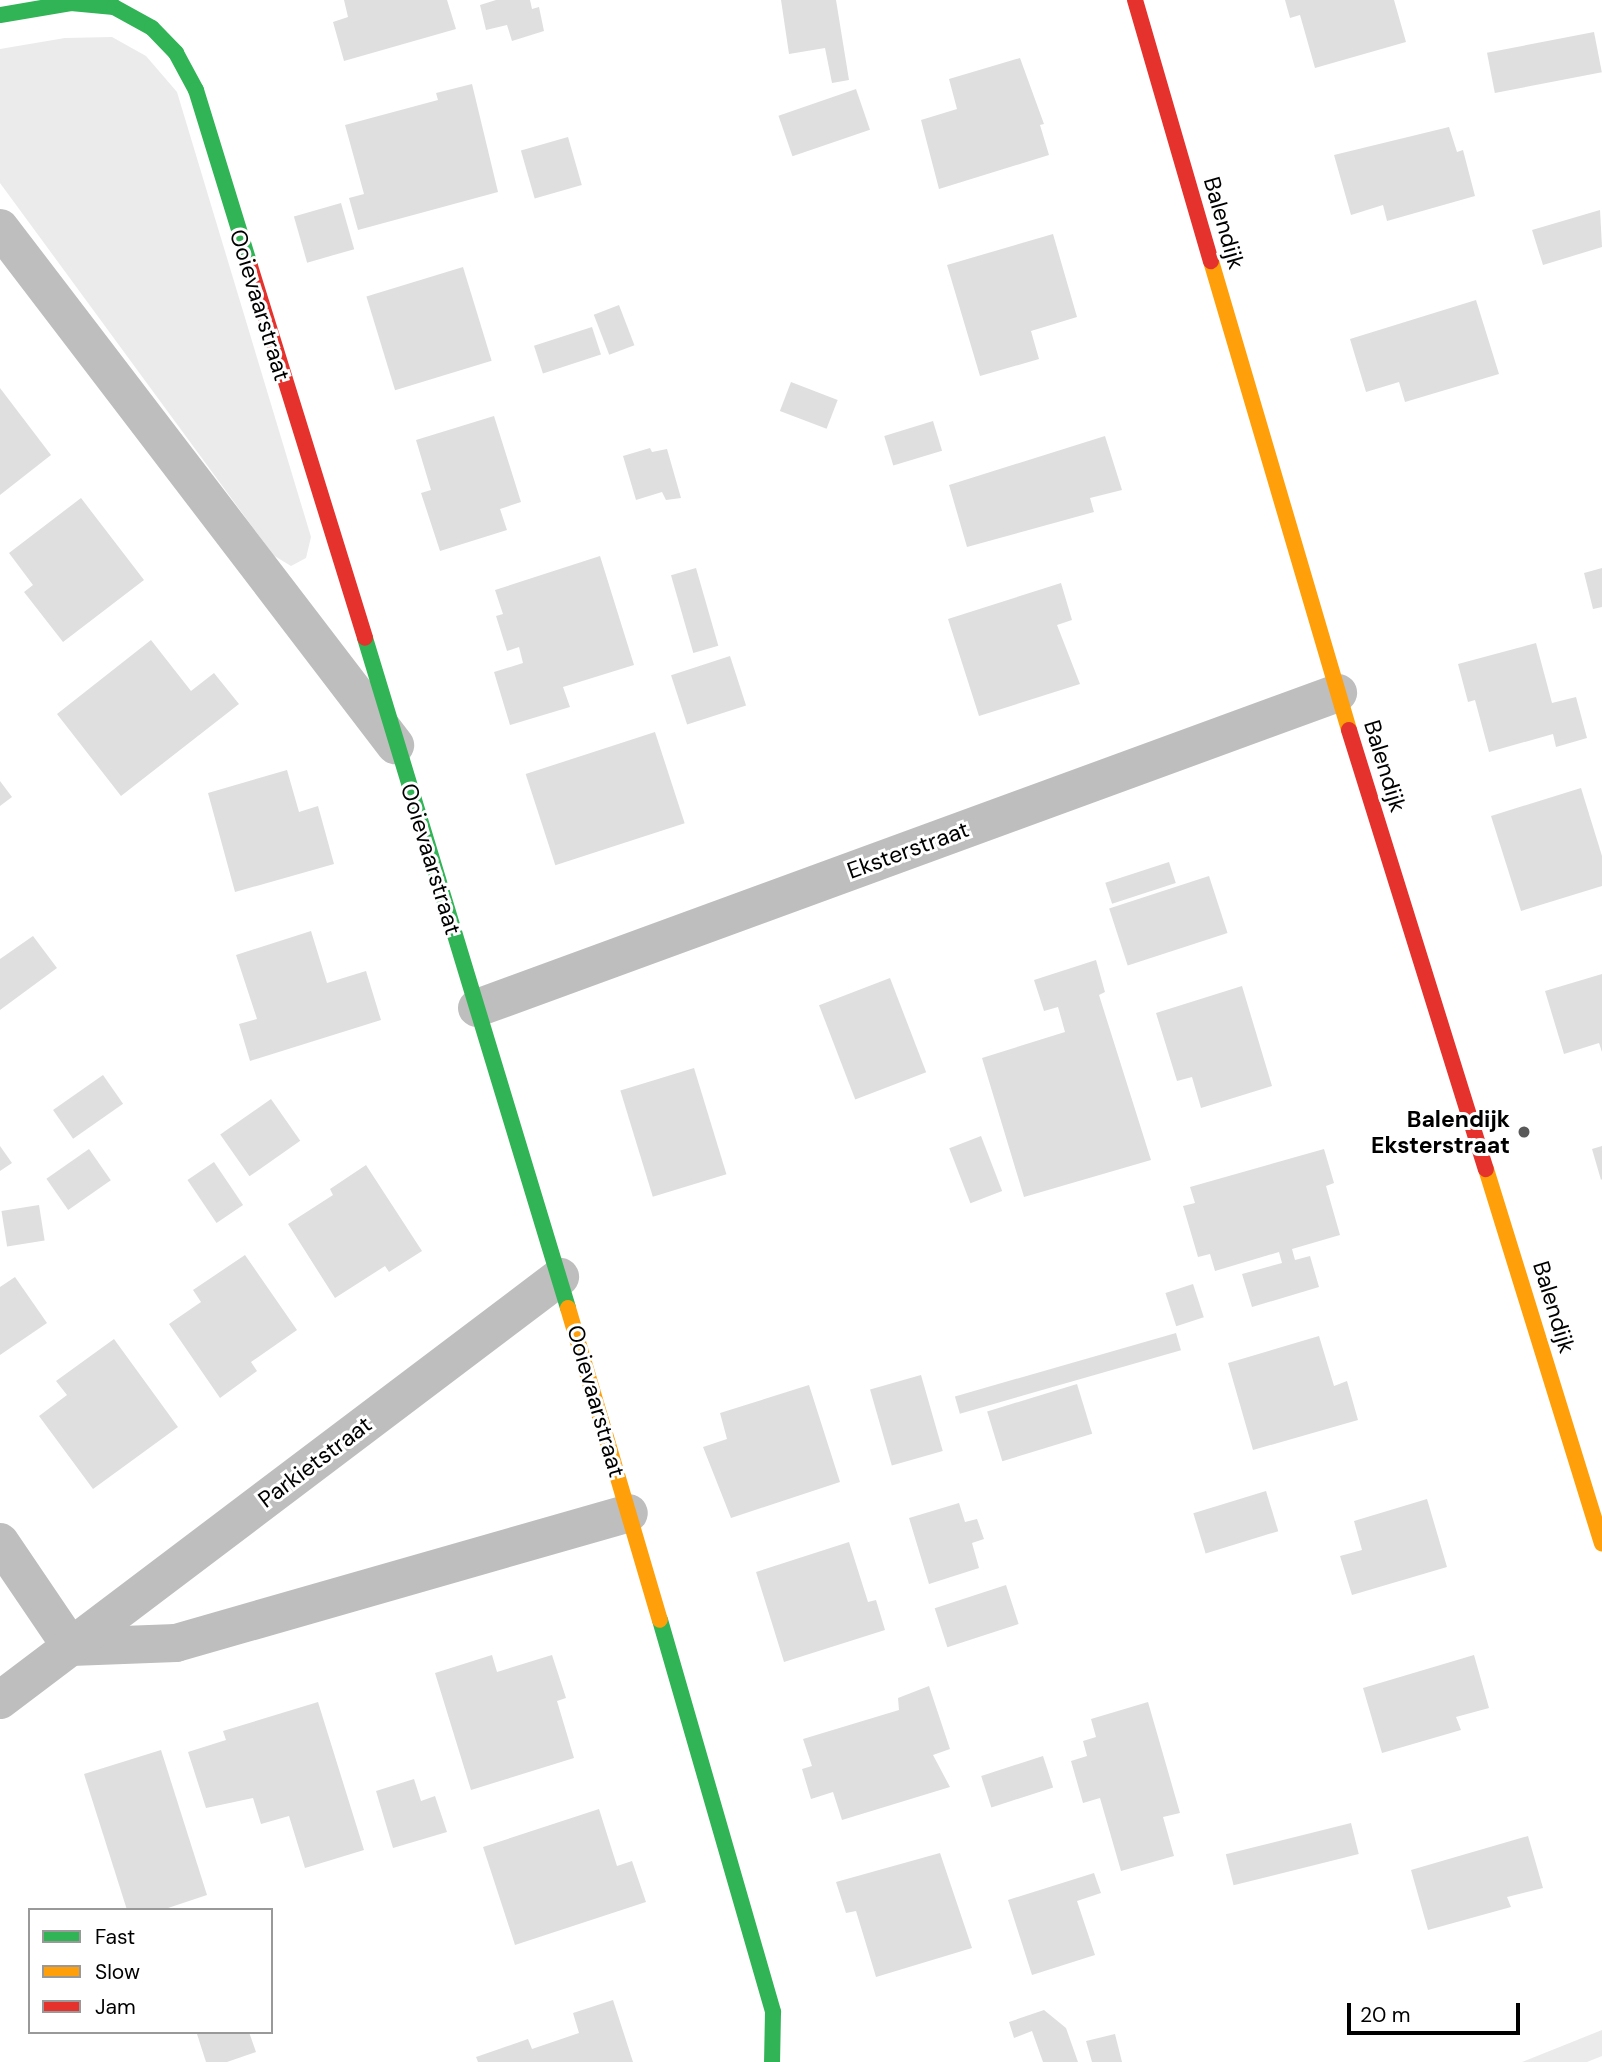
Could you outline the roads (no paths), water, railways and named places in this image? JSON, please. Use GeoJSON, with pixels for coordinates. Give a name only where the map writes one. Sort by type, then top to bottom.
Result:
{"type":"FeatureCollection","features":[{"type":"Feature","properties":{"kind":"street","name":"Balendijk"},"geometry":{"type":"LineString","coordinates":[[1135,0],[1338,693],[1602,1543]]}},
{"type":"Feature","properties":{"kind":"street","name":"Ooievaarstraat"},"geometry":{"type":"LineString","coordinates":[[0,15],[71,3],[114,7],[152,28],[176,53],[196,90],[560,1277],[629,1513],[773,2012],[772,2062]]}},
{"type":"Feature","properties":{"kind":"street","name":"Ooievaarstraat"},"geometry":{"type":"LineString","coordinates":[[0,228],[395,745]]}},
{"type":"Feature","properties":{"kind":"street","name":"Eksterstraat"},"geometry":{"type":"LineString","coordinates":[[477,1008],[1338,693]]}},
{"type":"Feature","properties":{"kind":"street","name":"Parkietstraat"},"geometry":{"type":"LineString","coordinates":[[0,1700],[560,1277]]}},
{"type":"Feature","properties":{"kind":"street"},"geometry":{"type":"LineString","coordinates":[[0,1542],[71,1647],[176,1643],[629,1513]]}},
{"type":"Feature","properties":{"kind":"place","name":"Balendijk Eksterstraat"},"geometry":{"type":"Point","coordinates":[1524,1132]}}]}
